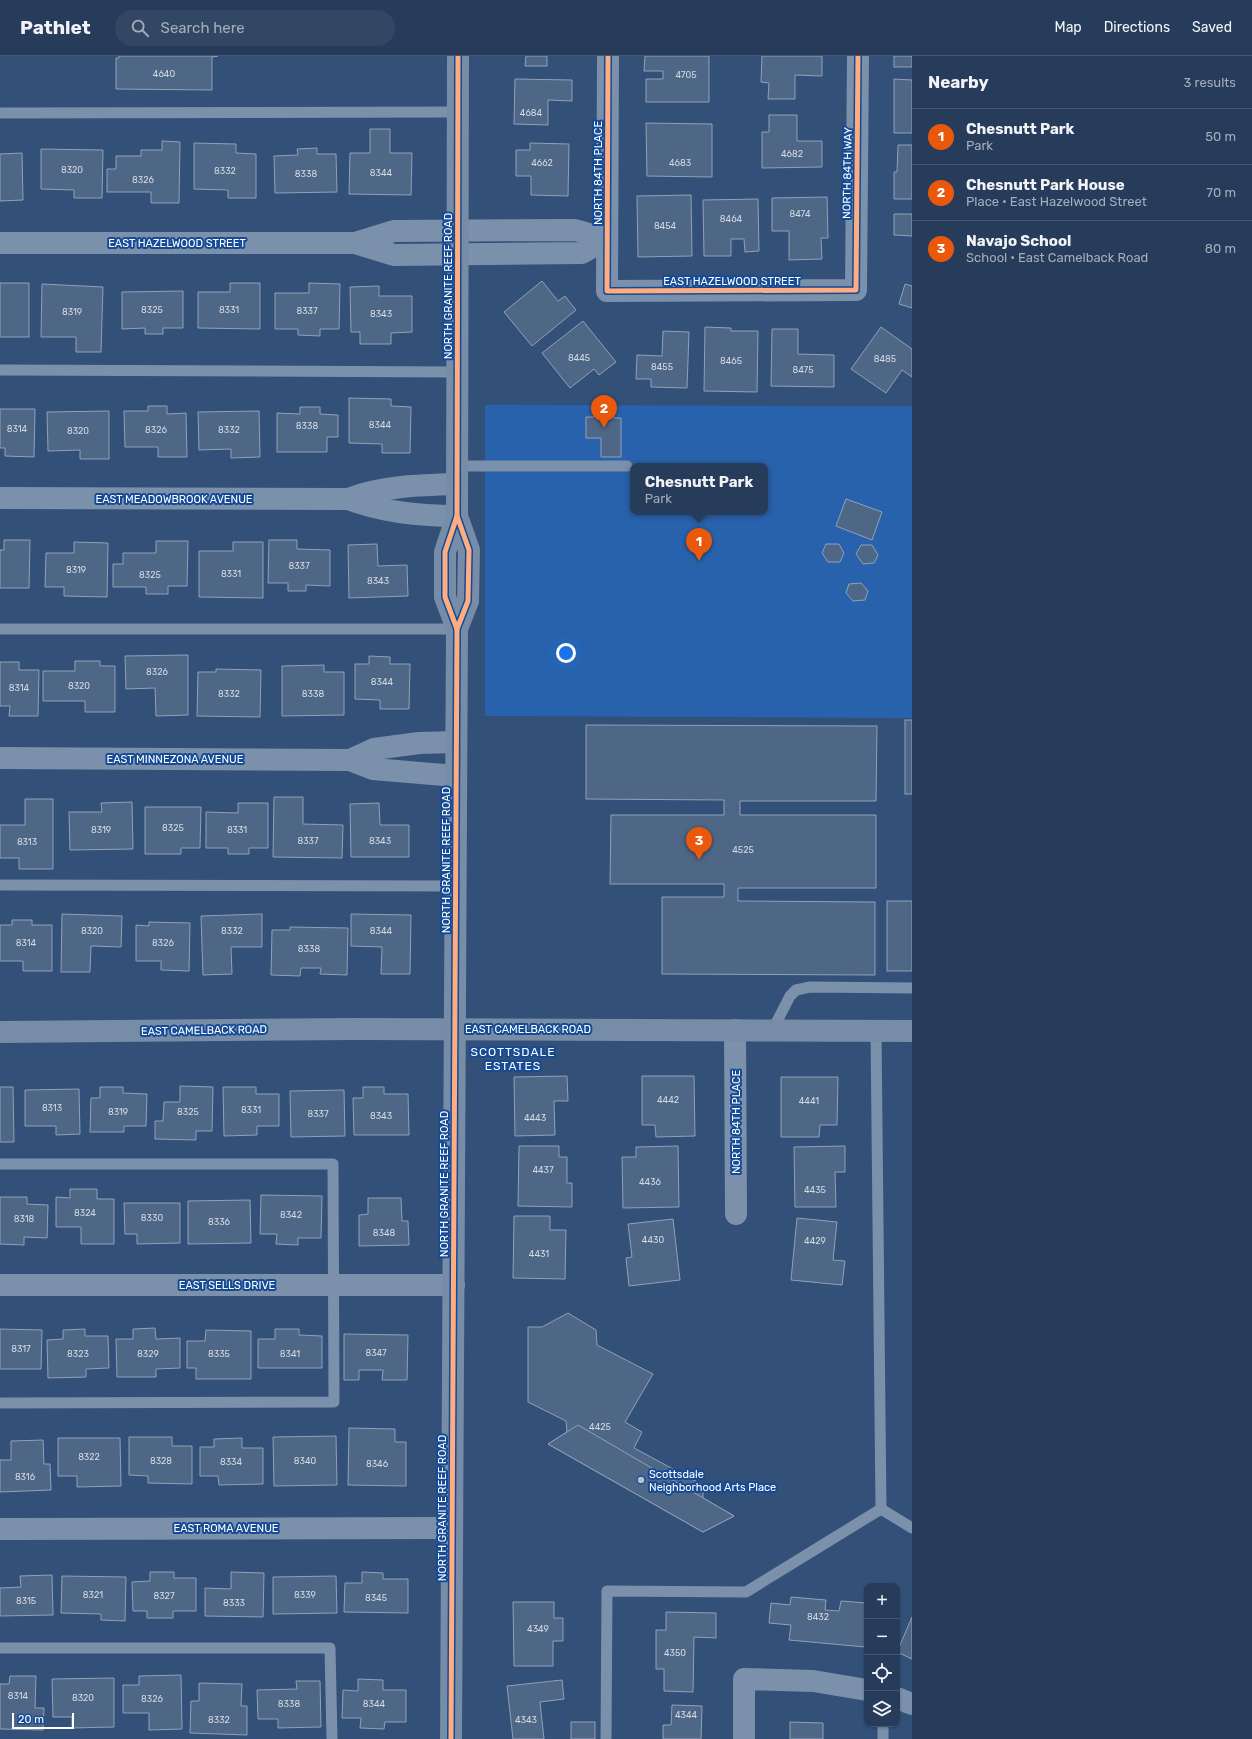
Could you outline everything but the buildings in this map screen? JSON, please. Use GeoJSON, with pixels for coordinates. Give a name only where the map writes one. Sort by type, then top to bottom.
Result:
{"type":"FeatureCollection","features":[{"type":"Feature","properties":{"kind":"street","name":"NORTH GRANITE REEF ROAD"},"geometry":{"type":"LineString","coordinates":[[451,1739],[457,629],[445,597],[445,552],[457,516],[458,56]]}},
{"type":"Feature","properties":{"kind":"street","name":"NORTH 84TH PLACE"},"geometry":{"type":"LineString","coordinates":[[607,291],[608,56]]}},
{"type":"Feature","properties":{"kind":"street","name":"NORTH 84TH WAY"},"geometry":{"type":"LineString","coordinates":[[856,290],[858,56]]}},
{"type":"Feature","properties":{"kind":"street","name":"EAST HAZELWOOD STREET"},"geometry":{"type":"LineString","coordinates":[[0,243],[355,243],[394,231],[575,230],[607,239]]}},
{"type":"Feature","properties":{"kind":"street"},"geometry":{"type":"LineString","coordinates":[[536,231],[536,253]]}},
{"type":"Feature","properties":{"kind":"street","name":"EAST HAZELWOOD STREET"},"geometry":{"type":"LineString","coordinates":[[355,243],[394,255],[582,253],[607,239]]}},
{"type":"Feature","properties":{"kind":"street","name":"EAST HAZELWOOD STREET"},"geometry":{"type":"LineString","coordinates":[[607,291],[856,290]]}},
{"type":"Feature","properties":{"kind":"street","name":"EAST MEADOWBROOK AVENUE"},"geometry":{"type":"LineString","coordinates":[[348,499],[366,492],[420,485],[457,475]]}},
{"type":"Feature","properties":{"kind":"street","name":"EAST MEADOWBROOK AVENUE"},"geometry":{"type":"LineString","coordinates":[[0,498],[348,499],[374,508],[423,515],[457,516]]}},
{"type":"Feature","properties":{"kind":"street","name":"EAST MINNEZONA AVENUE"},"geometry":{"type":"LineString","coordinates":[[350,760],[374,749],[419,743],[456,742]]}},
{"type":"Feature","properties":{"kind":"street","name":"EAST MINNEZONA AVENUE"},"geometry":{"type":"LineString","coordinates":[[0,758],[350,760],[373,769],[456,776]]}},
{"type":"Feature","properties":{"kind":"street","name":"EAST CAMELBACK ROAD"},"geometry":{"type":"LineString","coordinates":[[0,1032],[456,1029],[912,1031]]}},
{"type":"Feature","properties":{"kind":"street","name":"NORTH 84TH PLACE"},"geometry":{"type":"LineString","coordinates":[[736,1030],[736,1214]]}},
{"type":"Feature","properties":{"kind":"street","name":"EAST SELLS DRIVE"},"geometry":{"type":"LineString","coordinates":[[0,1285],[454,1285]]}},
{"type":"Feature","properties":{"kind":"street","name":"EAST ROMA AVENUE"},"geometry":{"type":"LineString","coordinates":[[0,1529],[451,1528]]}},
{"type":"Feature","properties":{"kind":"street"},"geometry":{"type":"LineString","coordinates":[[744,1739],[744,1679],[813,1681],[864,1690]]}},
{"type":"Feature","properties":{"kind":"street"},"geometry":{"type":"LineString","coordinates":[[900,1699],[912,1704]]}},
{"type":"Feature","properties":{"kind":"lane"},"geometry":{"type":"LineString","coordinates":[[0,113],[458,112]]}},
{"type":"Feature","properties":{"kind":"lane"},"geometry":{"type":"LineString","coordinates":[[0,370],[458,372]]}},
{"type":"Feature","properties":{"kind":"lane"},"geometry":{"type":"LineString","coordinates":[[457,475],[626,466]]}},
{"type":"Feature","properties":{"kind":"lane"},"geometry":{"type":"LineString","coordinates":[[0,629],[457,629]]}},
{"type":"Feature","properties":{"kind":"lane"},"geometry":{"type":"LineString","coordinates":[[0,885],[456,886]]}},
{"type":"Feature","properties":{"kind":"lane"},"geometry":{"type":"LineString","coordinates":[[772,1031],[790,996],[796,990],[810,987],[912,988]]}},
{"type":"Feature","properties":{"kind":"lane"},"geometry":{"type":"LineString","coordinates":[[876,1031],[881,1509]]}},
{"type":"Feature","properties":{"kind":"lane"},"geometry":{"type":"LineString","coordinates":[[0,1164],[333,1164],[334,1285],[334,1402],[0,1403]]}},
{"type":"Feature","properties":{"kind":"lane"},"geometry":{"type":"LineString","coordinates":[[881,1509],[912,1528]]}},
{"type":"Feature","properties":{"kind":"lane"},"geometry":{"type":"LineString","coordinates":[[606,1739],[607,1591],[746,1592],[881,1509]]}},
{"type":"Feature","properties":{"kind":"lane"},"geometry":{"type":"LineString","coordinates":[[0,1648],[330,1648],[332,1739]]}},
{"type":"Feature","properties":{"kind":"lane"},"geometry":{"type":"LineString","coordinates":[[883,1727],[883,1739]]}},
{"type":"Feature","properties":{"kind":"shaded area"},"geometry":{"type":"Polygon","coordinates":[[[485,405],[912,406],[912,718],[485,716],[485,405]]]}},
{"type":"Feature","properties":{"kind":"cycle path"},"geometry":{"type":"LineString","coordinates":[[451,1739],[457,629],[445,597],[445,552],[457,516],[458,56]]}},
{"type":"Feature","properties":{"kind":"cycle path"},"geometry":{"type":"LineString","coordinates":[[608,56],[607,291],[856,290],[858,56]]}},
{"type":"Feature","properties":{"kind":"cycle path"},"geometry":{"type":"LineString","coordinates":[[457,516],[469,550],[468,601],[457,629]]}},
{"type":"Feature","properties":{"kind":"place","name":"Chesnutt Park House"},"geometry":{"type":"Point","coordinates":[604,428]}},
{"type":"Feature","properties":{"kind":"place","name":"Chesnutt Park"},"geometry":{"type":"Point","coordinates":[699,561]}},
{"type":"Feature","properties":{"kind":"place","name":"Navajo School"},"geometry":{"type":"Point","coordinates":[699,860]}},
{"type":"Feature","properties":{"kind":"place","name":"Scottsdale Neighborhood Arts Place"},"geometry":{"type":"Point","coordinates":[641,1480]}},
{"type":"Feature","properties":{"kind":"district","name":"SCOTTSDALE ESTATES"},"geometry":{"type":"Point","coordinates":[513,1059]}}]}
